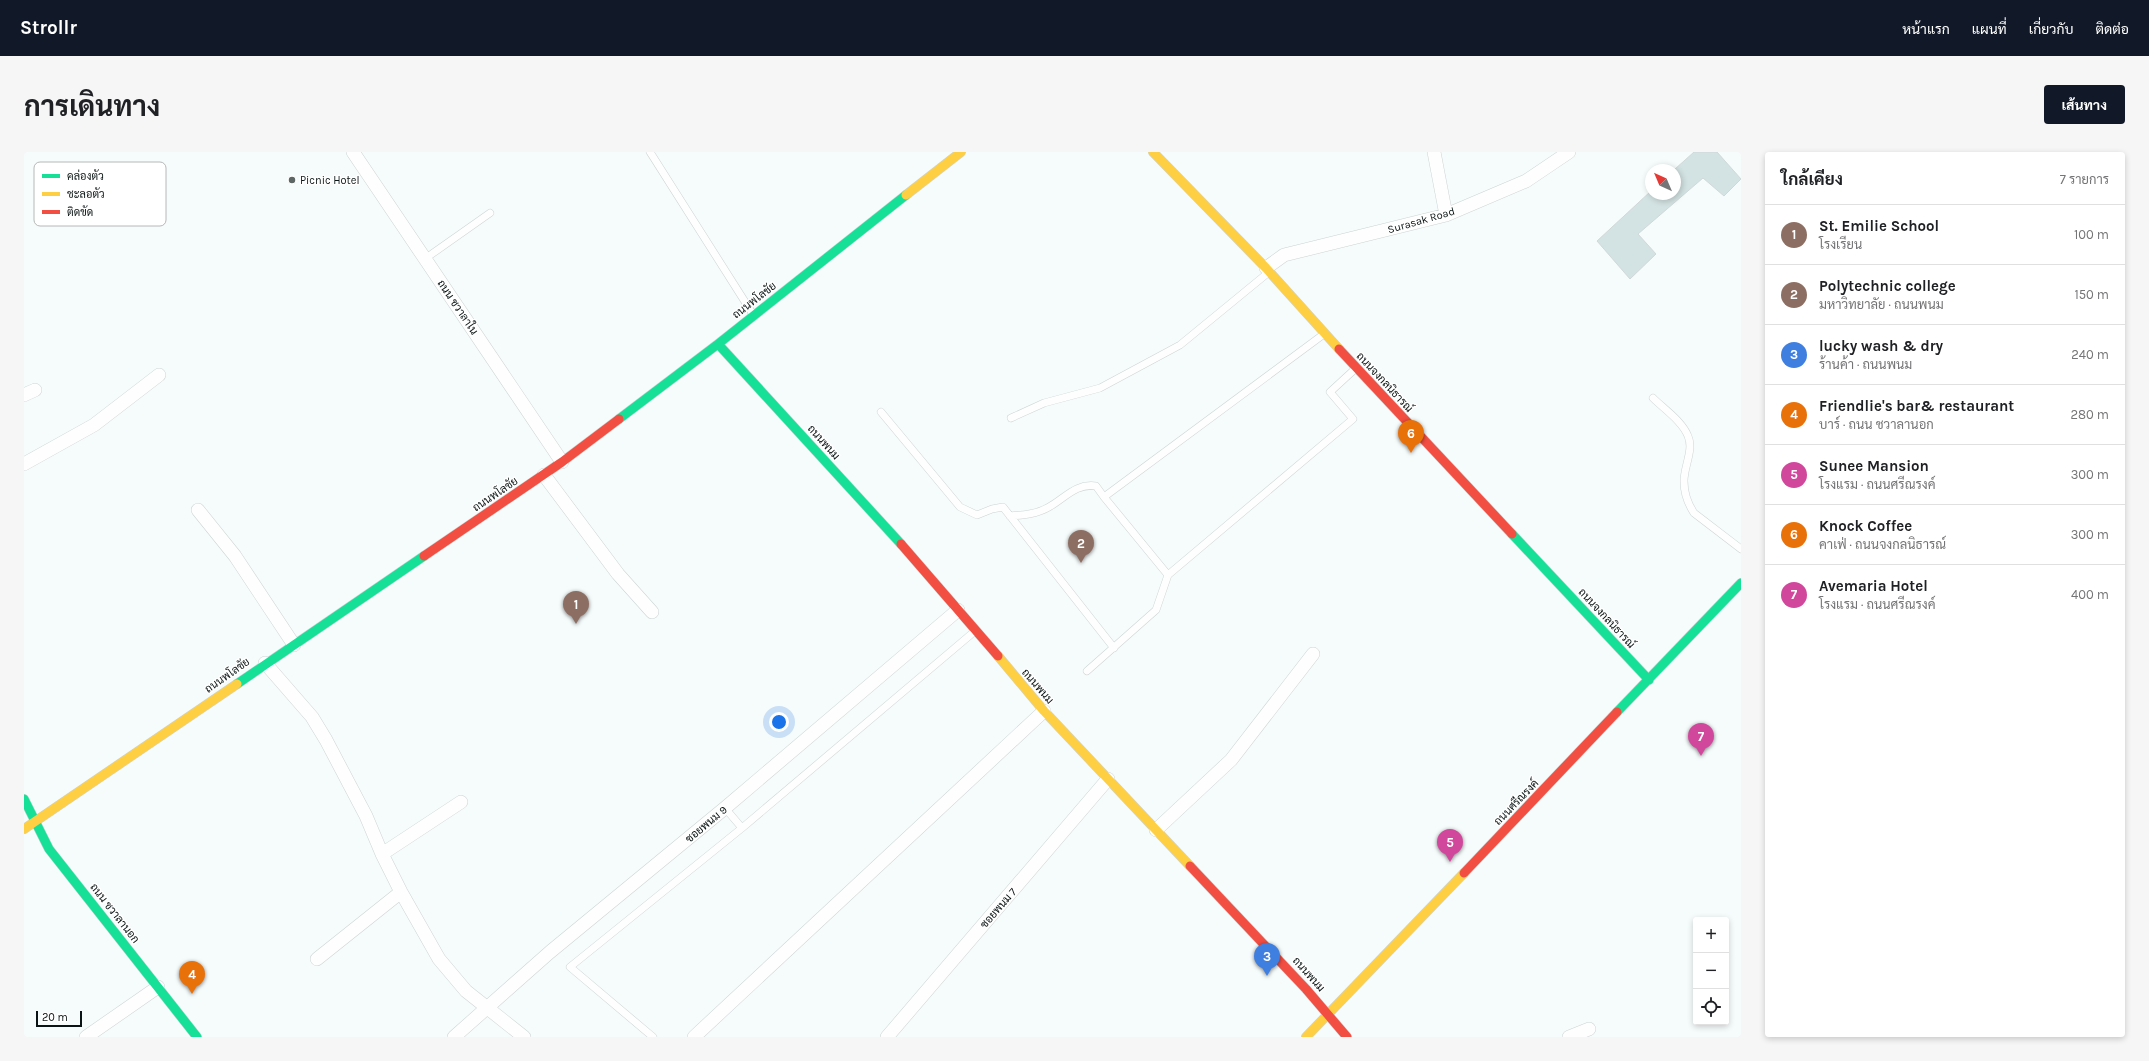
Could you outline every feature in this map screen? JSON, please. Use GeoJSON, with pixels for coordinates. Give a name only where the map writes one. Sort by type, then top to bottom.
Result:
{"type":"FeatureCollection","features":[{"type":"Feature","properties":{"kind":"street","name":"ถนน ชวาลาใน"},"geometry":{"type":"LineString","coordinates":[[353,152],[426,258],[562,462]]}},
{"type":"Feature","properties":{"kind":"street","name":"ถนนพโลชัย"},"geometry":{"type":"LineString","coordinates":[[24,829],[265,663],[294,645],[562,462],[718,344],[961,152]]}},
{"type":"Feature","properties":{"kind":"street","name":"ถนนจงกลนิธารณ์"},"geometry":{"type":"LineString","coordinates":[[1153,152],[1267,270],[1324,334],[1649,680]]}},
{"type":"Feature","properties":{"kind":"street"},"geometry":{"type":"LineString","coordinates":[[1434,152],[1446,215]]}},
{"type":"Feature","properties":{"kind":"street","name":"Surasak Road"},"geometry":{"type":"LineString","coordinates":[[1267,270],[1284,255],[1446,215],[1526,181],[1569,152]]}},
{"type":"Feature","properties":{"kind":"street","name":"ถนนพนม"},"geometry":{"type":"LineString","coordinates":[[718,344],[932,577],[958,610],[1044,710],[1306,989],[1347,1037]]}},
{"type":"Feature","properties":{"kind":"street"},"geometry":{"type":"LineString","coordinates":[[24,464],[94,425],[159,375]]}},
{"type":"Feature","properties":{"kind":"street"},"geometry":{"type":"LineString","coordinates":[[544,475],[618,574],[652,612]]}},
{"type":"Feature","properties":{"kind":"street"},"geometry":{"type":"LineString","coordinates":[[198,510],[235,556],[294,645]]}},
{"type":"Feature","properties":{"kind":"street","name":"ถนนศรีณรงค์"},"geometry":{"type":"LineString","coordinates":[[1306,1037],[1649,680],[1734,595],[1741,583]]}},
{"type":"Feature","properties":{"kind":"street","name":"ซอยพนม 9"},"geometry":{"type":"LineString","coordinates":[[454,1037],[488,1009],[550,952],[725,808],[958,610]]}},
{"type":"Feature","properties":{"kind":"street"},"geometry":{"type":"LineString","coordinates":[[1156,830],[1231,760],[1313,654]]}},
{"type":"Feature","properties":{"kind":"street"},"geometry":{"type":"LineString","coordinates":[[265,663],[312,716],[366,816],[382,854],[401,892],[439,959],[466,991],[524,1037]]}},
{"type":"Feature","properties":{"kind":"street"},"geometry":{"type":"LineString","coordinates":[[694,1037],[1044,710]]}},
{"type":"Feature","properties":{"kind":"street","name":"ซอยพนม 7"},"geometry":{"type":"LineString","coordinates":[[887,1037],[1108,779]]}},
{"type":"Feature","properties":{"kind":"street","name":"ถนน ชวาลานอก"},"geometry":{"type":"LineString","coordinates":[[24,798],[50,849],[196,1037]]}},
{"type":"Feature","properties":{"kind":"street"},"geometry":{"type":"LineString","coordinates":[[382,854],[461,802]]}},
{"type":"Feature","properties":{"kind":"street"},"geometry":{"type":"LineString","coordinates":[[317,959],[401,892]]}},
{"type":"Feature","properties":{"kind":"street"},"geometry":{"type":"LineString","coordinates":[[86,1037],[158,987]]}},
{"type":"Feature","properties":{"kind":"street"},"geometry":{"type":"LineString","coordinates":[[1569,1037],[1589,1029]]}},
{"type":"Feature","properties":{"kind":"lane"},"geometry":{"type":"LineString","coordinates":[[650,152],[754,316]]}},
{"type":"Feature","properties":{"kind":"lane"},"geometry":{"type":"LineString","coordinates":[[426,258],[490,213]]}},
{"type":"Feature","properties":{"kind":"lane"},"geometry":{"type":"LineString","coordinates":[[1011,418],[1044,403],[1100,388],[1180,345],[1267,270]]}},
{"type":"Feature","properties":{"kind":"lane"},"geometry":{"type":"LineString","coordinates":[[1104,497],[1324,334]]}},
{"type":"Feature","properties":{"kind":"lane"},"geometry":{"type":"LineString","coordinates":[[1087,670],[1156,610],[1168,575],[1353,419],[1330,392],[1356,368]]}},
{"type":"Feature","properties":{"kind":"lane"},"geometry":{"type":"LineString","coordinates":[[1653,398],[1681,424],[1690,442],[1684,481],[1691,508],[1694,513],[1741,549]]}},
{"type":"Feature","properties":{"kind":"lane"},"geometry":{"type":"LineString","coordinates":[[881,412],[960,507],[977,515],[992,509],[1003,507],[1114,648]]}},
{"type":"Feature","properties":{"kind":"lane"},"geometry":{"type":"LineString","coordinates":[[1010,516],[1030,515],[1049,506],[1069,493],[1087,485],[1096,486],[1168,575]]}},
{"type":"Feature","properties":{"kind":"lane"},"geometry":{"type":"LineString","coordinates":[[653,1037],[570,967],[742,828],[975,630]]}},
{"type":"Feature","properties":{"kind":"lane"},"geometry":{"type":"LineString","coordinates":[[725,808],[742,828]]}},
{"type":"Feature","properties":{"kind":"building"},"geometry":{"type":"Polygon","coordinates":[[[1694,152],[1717,152],[1741,179],[1724,196],[1703,178],[1681,197],[1681,164],[1694,152]]]}},
{"type":"Feature","properties":{"kind":"building"},"geometry":{"type":"Polygon","coordinates":[[[1645,197],[1645,200],[1677,200],[1638,234],[1656,254],[1630,279],[1597,241],[1645,197]]]}},
{"type":"Feature","properties":{"kind":"traffic: fast"},"geometry":{"type":"LineString","coordinates":[[619,419],[718,344],[906,195]]}},
{"type":"Feature","properties":{"kind":"traffic: fast"},"geometry":{"type":"LineString","coordinates":[[718,344],[901,544]]}},
{"type":"Feature","properties":{"kind":"traffic: fast"},"geometry":{"type":"LineString","coordinates":[[1512,534],[1649,680]]}},
{"type":"Feature","properties":{"kind":"traffic: fast"},"geometry":{"type":"LineString","coordinates":[[237,684],[424,556]]}},
{"type":"Feature","properties":{"kind":"traffic: fast"},"geometry":{"type":"LineString","coordinates":[[1617,712],[1741,583]]}},
{"type":"Feature","properties":{"kind":"traffic: fast"},"geometry":{"type":"LineString","coordinates":[[24,799],[49,849],[197,1037]]}},
{"type":"Feature","properties":{"kind":"traffic: slow"},"geometry":{"type":"LineString","coordinates":[[906,195],[961,152]]}},
{"type":"Feature","properties":{"kind":"traffic: slow"},"geometry":{"type":"LineString","coordinates":[[1153,152],[1266,268],[1339,349]]}},
{"type":"Feature","properties":{"kind":"traffic: slow"},"geometry":{"type":"LineString","coordinates":[[998,656],[1044,711],[1190,866]]}},
{"type":"Feature","properties":{"kind":"traffic: slow"},"geometry":{"type":"LineString","coordinates":[[24,829],[237,684]]}},
{"type":"Feature","properties":{"kind":"traffic: slow"},"geometry":{"type":"LineString","coordinates":[[1306,1037],[1464,873]]}},
{"type":"Feature","properties":{"kind":"traffic: jam"},"geometry":{"type":"LineString","coordinates":[[1339,349],[1512,534]]}},
{"type":"Feature","properties":{"kind":"traffic: jam"},"geometry":{"type":"LineString","coordinates":[[424,556],[562,462],[619,419]]}},
{"type":"Feature","properties":{"kind":"traffic: jam"},"geometry":{"type":"LineString","coordinates":[[901,544],[998,656]]}},
{"type":"Feature","properties":{"kind":"traffic: jam"},"geometry":{"type":"LineString","coordinates":[[1464,873],[1617,712]]}},
{"type":"Feature","properties":{"kind":"traffic: jam"},"geometry":{"type":"LineString","coordinates":[[1190,866],[1306,989],[1347,1037]]}},
{"type":"Feature","properties":{"kind":"place","name":"Picnic Hotel"},"geometry":{"type":"Point","coordinates":[292,180]}},
{"type":"Feature","properties":{"kind":"place","name":"Knock Coffee"},"geometry":{"type":"Point","coordinates":[1411,453]}},
{"type":"Feature","properties":{"kind":"place","name":"Polytechnic college"},"geometry":{"type":"Point","coordinates":[1081,563]}},
{"type":"Feature","properties":{"kind":"place","name":"St. Emilie School"},"geometry":{"type":"Point","coordinates":[576,624]}},
{"type":"Feature","properties":{"kind":"place","name":"Avemaria Hotel"},"geometry":{"type":"Point","coordinates":[1701,756]}},
{"type":"Feature","properties":{"kind":"place","name":"Sunee Mansion"},"geometry":{"type":"Point","coordinates":[1450,862]}},
{"type":"Feature","properties":{"kind":"place","name":"lucky wash & dry"},"geometry":{"type":"Point","coordinates":[1267,976]}},
{"type":"Feature","properties":{"kind":"place","name":"Friendlie's bar& restaurant"},"geometry":{"type":"Point","coordinates":[192,994]}}]}
